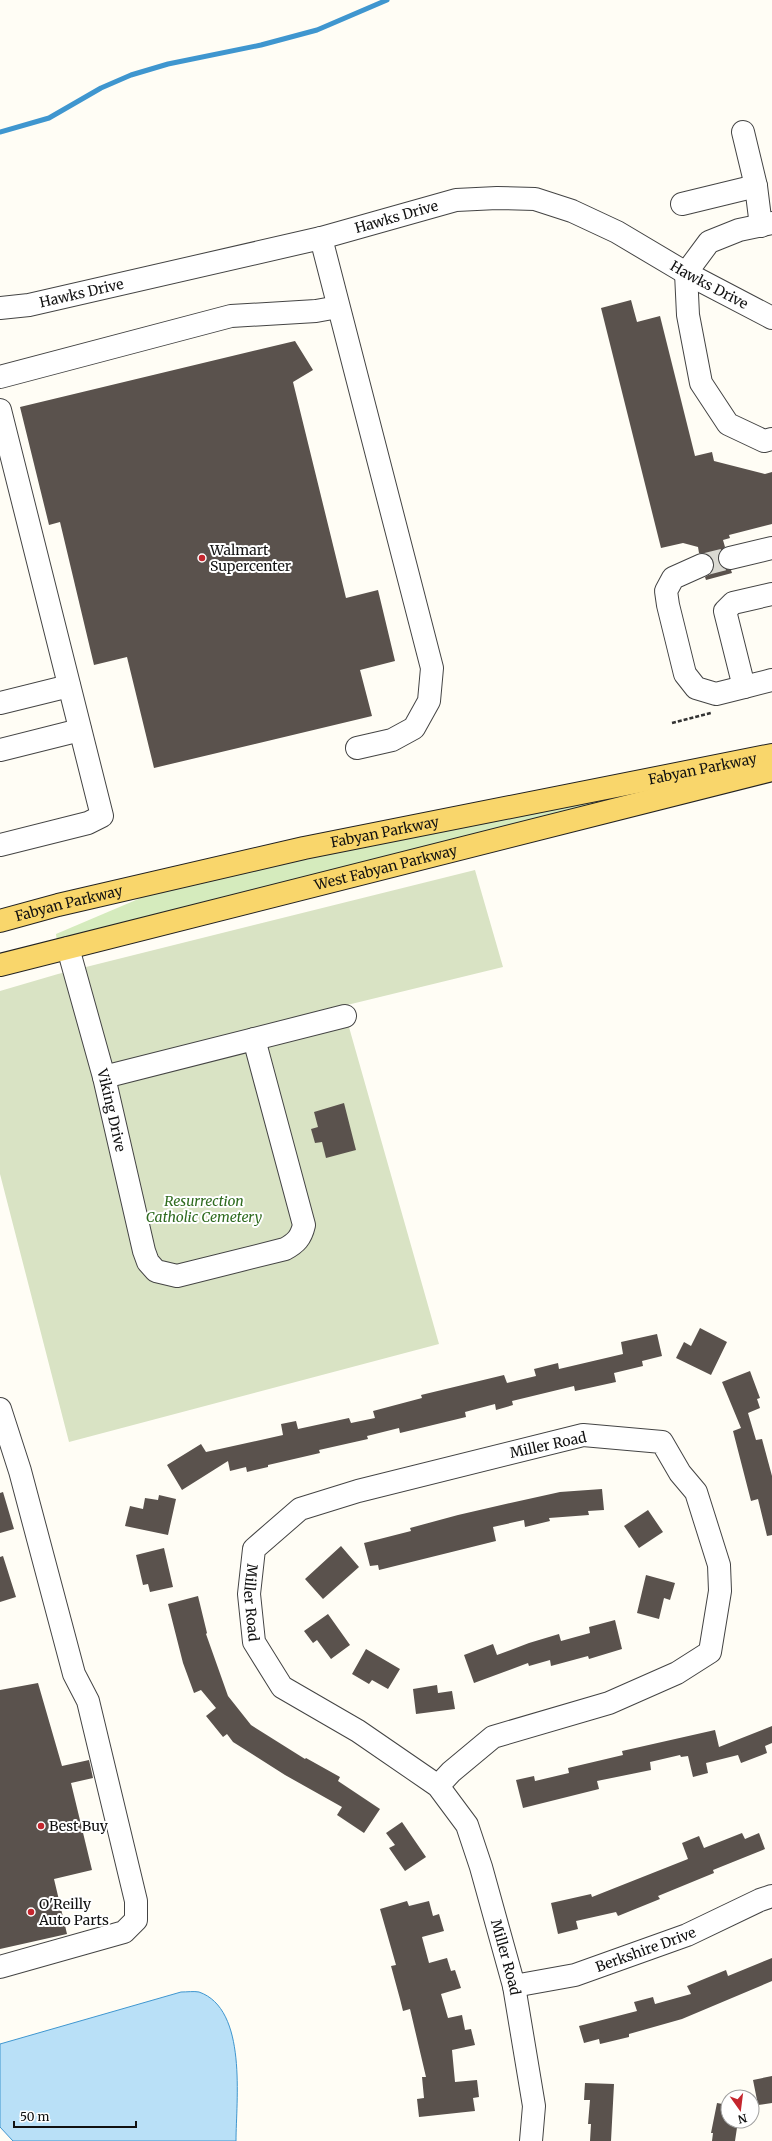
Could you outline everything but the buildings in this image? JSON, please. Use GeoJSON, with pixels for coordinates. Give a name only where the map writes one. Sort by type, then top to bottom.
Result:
{"type":"FeatureCollection","features":[{"type":"Feature","properties":{"kind":"main road","name":"Fabyan Parkway"},"geometry":{"type":"LineString","coordinates":[[0,921],[58,905],[304,848],[772,755]]}},
{"type":"Feature","properties":{"kind":"main road","name":"West Fabyan Parkway"},"geometry":{"type":"LineString","coordinates":[[0,965],[772,770]]}},
{"type":"Feature","properties":{"kind":"street"},"geometry":{"type":"LineString","coordinates":[[743,132],[768,228],[739,230],[709,242],[686,273],[688,315],[701,383],[728,424],[764,440],[772,439]]}},
{"type":"Feature","properties":{"kind":"street"},"geometry":{"type":"LineString","coordinates":[[682,204],[756,186]]}},
{"type":"Feature","properties":{"kind":"street","name":"Hawks Drive"},"geometry":{"type":"LineString","coordinates":[[0,308],[29,306],[321,238],[456,200],[497,198],[535,199],[572,210],[604,226],[686,273],[772,318]]}},
{"type":"Feature","properties":{"kind":"street"},"geometry":{"type":"LineString","coordinates":[[321,238],[432,668],[429,701],[414,728],[392,740],[356,748]]}},
{"type":"Feature","properties":{"kind":"street"},"geometry":{"type":"LineString","coordinates":[[0,376],[231,316],[316,311],[338,307]]}},
{"type":"Feature","properties":{"kind":"street"},"geometry":{"type":"LineString","coordinates":[[0,410],[102,816],[88,823],[0,845]]}},
{"type":"Feature","properties":{"kind":"street"},"geometry":{"type":"LineString","coordinates":[[730,558],[772,548]]}},
{"type":"Feature","properties":{"kind":"street"},"geometry":{"type":"LineString","coordinates":[[702,565],[674,578],[666,591],[685,674],[696,688],[716,694],[772,680]]}},
{"type":"Feature","properties":{"kind":"street"},"geometry":{"type":"LineString","coordinates":[[744,687],[725,611],[733,603],[772,594]]}},
{"type":"Feature","properties":{"kind":"street"},"geometry":{"type":"LineString","coordinates":[[0,703],[69,686]]}},
{"type":"Feature","properties":{"kind":"street"},"geometry":{"type":"LineString","coordinates":[[0,750],[80,730]]}},
{"type":"Feature","properties":{"kind":"street","name":"Viking Drive"},"geometry":{"type":"LineString","coordinates":[[68,948],[104,1077],[144,1251],[148,1262],[156,1271],[177,1276],[197,1272],[285,1249],[296,1242],[302,1235],[304,1225],[254,1039]]}},
{"type":"Feature","properties":{"kind":"street"},"geometry":{"type":"LineString","coordinates":[[104,1077],[345,1016]]}},
{"type":"Feature","properties":{"kind":"street"},"geometry":{"type":"LineString","coordinates":[[0,1409],[20,1470],[74,1674],[88,1701],[136,1901],[136,1920],[124,1932],[0,1967]]}},
{"type":"Feature","properties":{"kind":"street","name":"Miller Road"},"geometry":{"type":"LineString","coordinates":[[438,1786],[451,1772],[493,1737],[609,1703],[677,1673],[710,1652],[720,1591],[719,1565],[696,1492],[680,1473],[662,1442],[583,1435],[358,1491],[300,1509],[254,1549],[249,1594],[254,1642],[282,1687],[358,1731],[438,1786],[467,1825],[514,1986],[534,2106],[531,2141]]}},
{"type":"Feature","properties":{"kind":"street","name":"Berkshire Drive"},"geometry":{"type":"LineString","coordinates":[[514,1986],[575,1975],[687,1934],[760,1900],[772,1896]]}},
{"type":"Feature","properties":{"kind":"green space"},"geometry":{"type":"Polygon","coordinates":[[[723,773],[57,942],[56,934],[183,880],[723,773]]]}},
{"type":"Feature","properties":{"kind":"green space","name":"Resurrection Catholic Cemetery"},"geometry":{"type":"Polygon","coordinates":[[[475,870],[503,967],[343,1006],[439,1344],[69,1442],[0,1174],[0,991],[58,974],[475,870]]]}},
{"type":"Feature","properties":{"kind":"water"},"geometry":{"type":"Polygon","coordinates":[[[181,1992],[199,1992],[215,2002],[225,2017],[232,2036],[236,2058],[236,2141],[13,2141],[0,2127],[0,2044],[181,1992]]]}},
{"type":"Feature","properties":{"kind":"waterway"},"geometry":{"type":"LineString","coordinates":[[0,132],[49,118],[101,88],[131,75],[168,64],[261,45],[317,30],[387,0]]}},
{"type":"Feature","properties":{"kind":"tunnel"},"geometry":{"type":"LineString","coordinates":[[702,565],[730,558]]}},
{"type":"Feature","properties":{"kind":"place","name":"Walmart Supercenter"},"geometry":{"type":"Point","coordinates":[202,558]}},
{"type":"Feature","properties":{"kind":"place","name":"Best Buy"},"geometry":{"type":"Point","coordinates":[41,1826]}},
{"type":"Feature","properties":{"kind":"place","name":"O'Reilly Auto Parts"},"geometry":{"type":"Point","coordinates":[31,1912]}}]}
